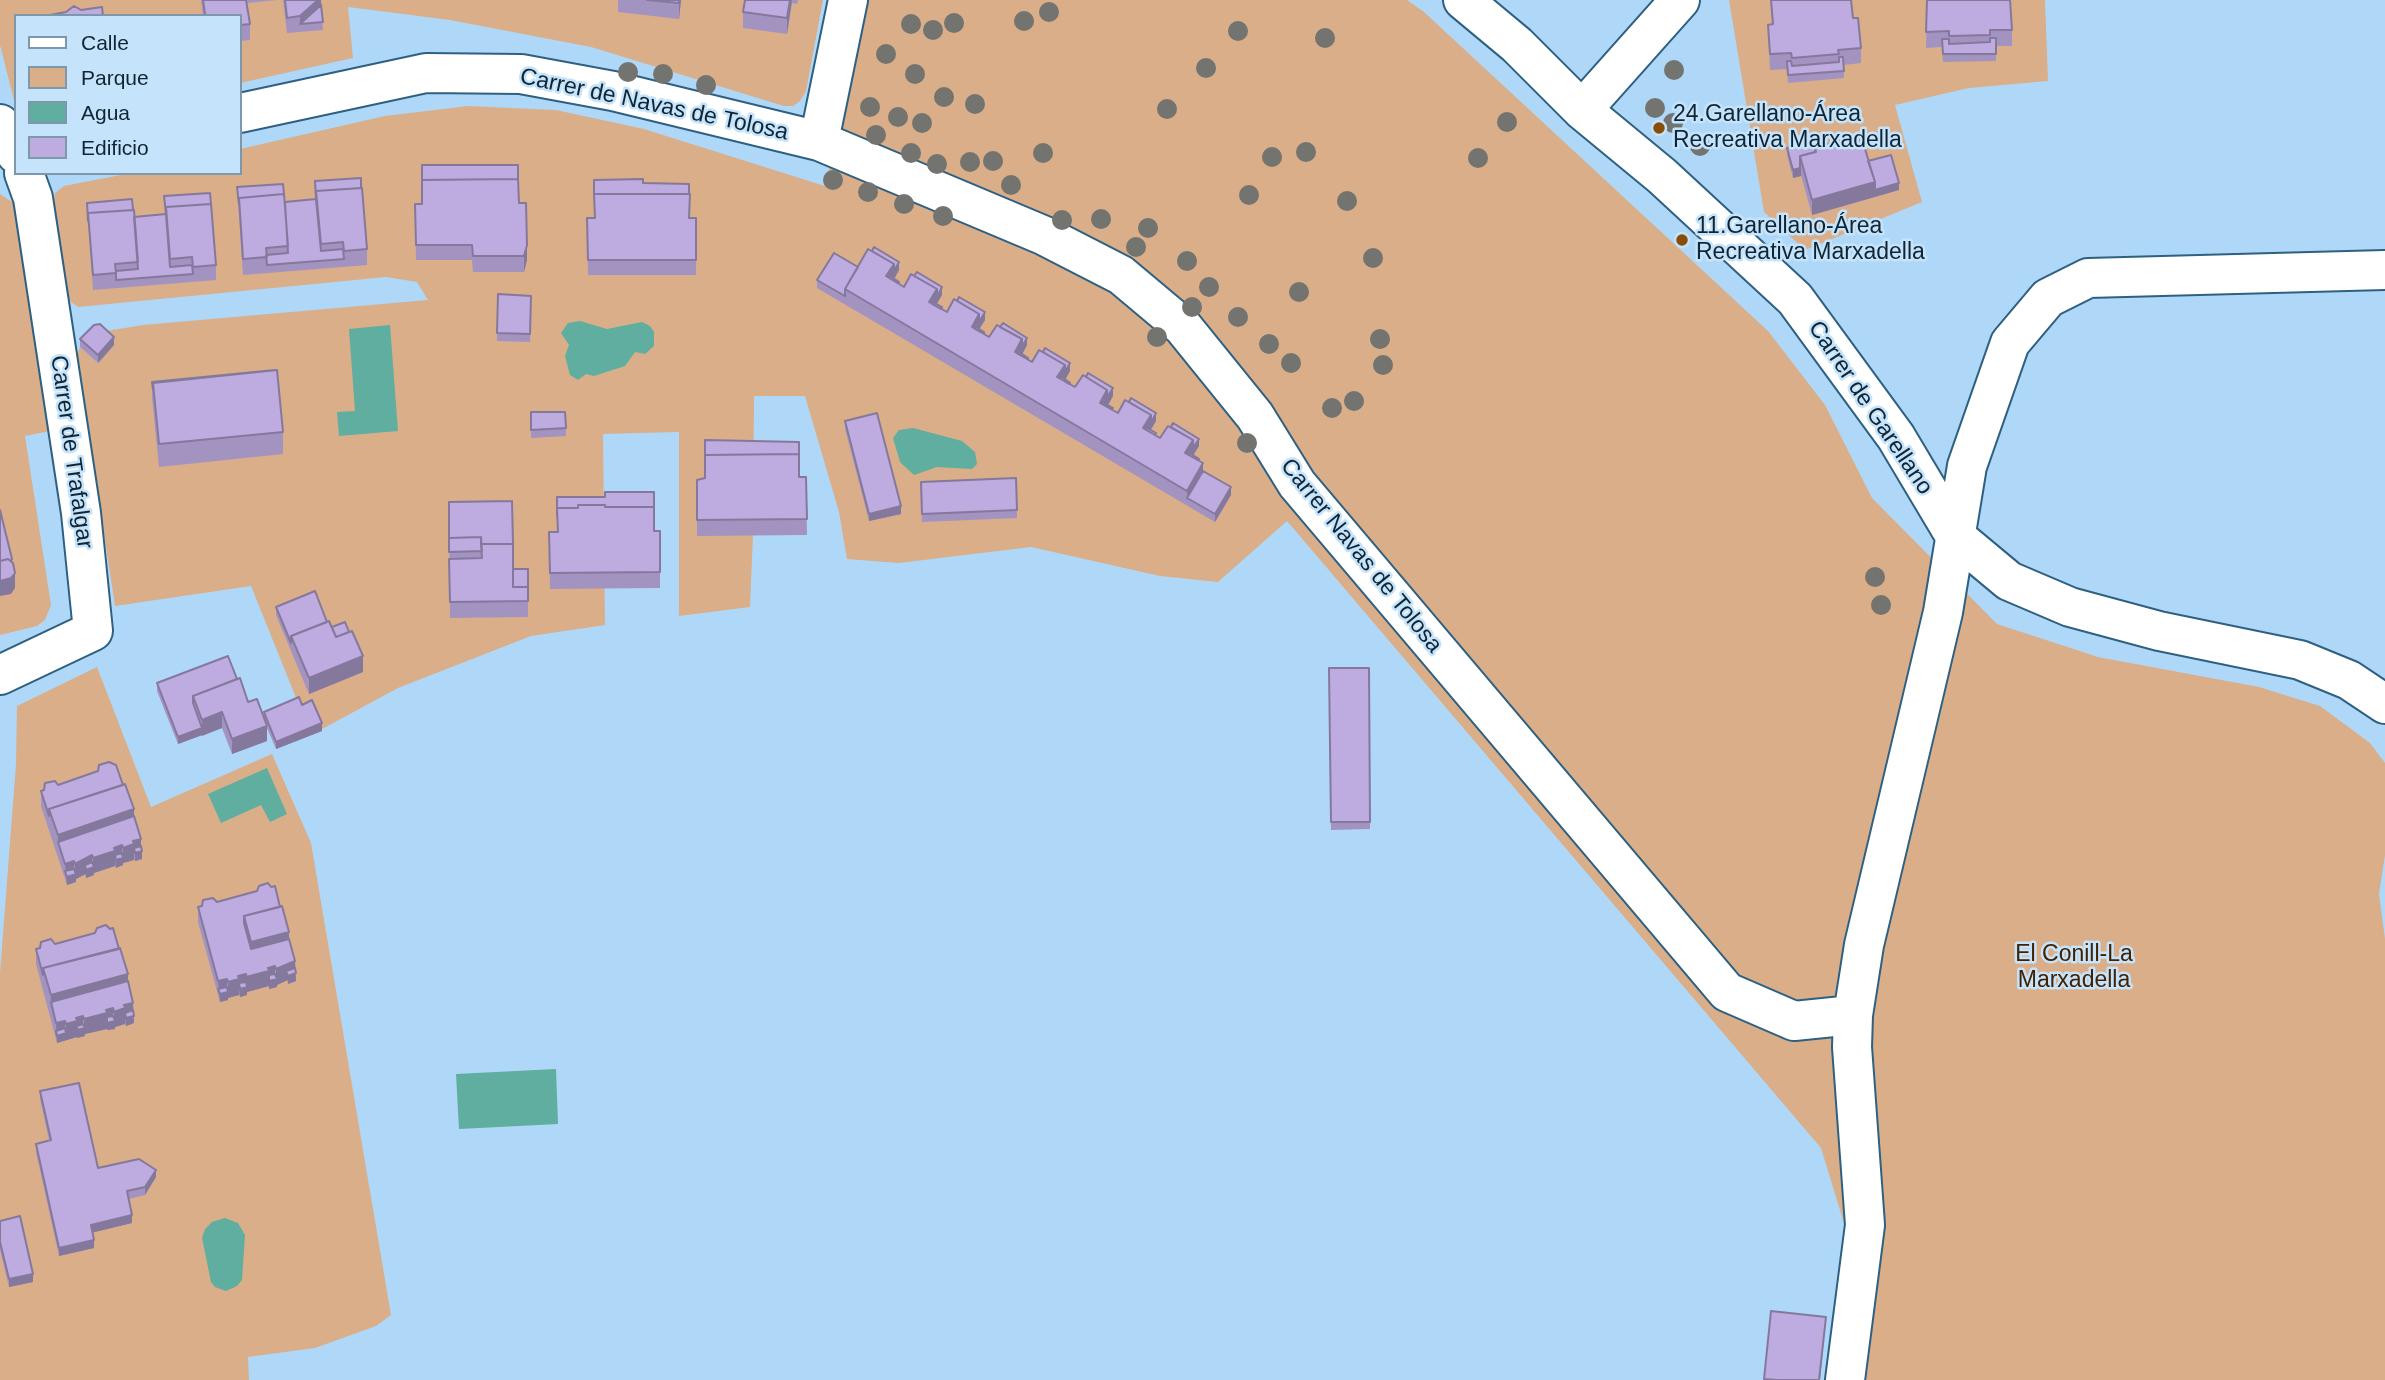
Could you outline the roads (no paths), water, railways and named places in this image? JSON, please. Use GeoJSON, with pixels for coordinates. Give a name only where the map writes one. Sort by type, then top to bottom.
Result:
{"type":"FeatureCollection","features":[{"type":"Feature","properties":{"kind":"street"},"geometry":{"type":"LineString","coordinates":[[819,141],[848,0]]}},
{"type":"Feature","properties":{"kind":"street","name":"Carrer de Garellano"},"geometry":{"type":"LineString","coordinates":[[1463,0],[1517,45],[1582,110],[1662,176],[1795,299],[1896,437],[1955,536],[2009,581],[2070,607],[2159,631],[2300,660],[2349,680],[2385,704]]}},
{"type":"Feature","properties":{"kind":"street"},"geometry":{"type":"LineString","coordinates":[[1582,110],[1680,0]]}},
{"type":"Feature","properties":{"kind":"street","name":"Carrer de Navas de Tolosa"},"geometry":{"type":"LineString","coordinates":[[242,113],[426,73],[521,74],[613,91],[819,141]]}},
{"type":"Feature","properties":{"kind":"street"},"geometry":{"type":"LineString","coordinates":[[0,124],[14,150]]}},
{"type":"Feature","properties":{"kind":"street","name":"Carrer Navas de Tolosa"},"geometry":{"type":"LineString","coordinates":[[819,141],[1045,236],[1121,275],[1183,327],[1255,416],[1297,484],[1727,992],[1794,1021],[1853,1015]]}},
{"type":"Feature","properties":{"kind":"street","name":"Carrer de Trafalgar"},"geometry":{"type":"LineString","coordinates":[[0,676],[93,631],[81,513],[33,198],[25,175]]}},
{"type":"Feature","properties":{"kind":"street"},"geometry":{"type":"LineString","coordinates":[[1845,1380],[1865,1225],[1853,1047],[1853,1015],[1864,945],[1943,612],[1967,466],[2010,344],[2048,298],[2088,278],[2385,270]]}},
{"type":"Feature","properties":{"kind":"water"},"geometry":{"type":"Polygon","coordinates":[[[580,321],[607,329],[642,322],[654,332],[654,346],[645,354],[635,352],[625,366],[594,376],[586,374],[578,380],[570,375],[565,356],[569,345],[561,333],[568,323],[580,321]]]}},
{"type":"Feature","properties":{"kind":"water"},"geometry":{"type":"Polygon","coordinates":[[[390,325],[398,431],[339,436],[337,412],[355,411],[349,329],[390,325]]]}},
{"type":"Feature","properties":{"kind":"water"},"geometry":{"type":"Polygon","coordinates":[[[913,428],[962,441],[975,452],[977,464],[972,469],[937,467],[914,475],[900,462],[893,438],[899,430],[913,428]]]}},
{"type":"Feature","properties":{"kind":"water"},"geometry":{"type":"Polygon","coordinates":[[[267,768],[287,814],[270,822],[261,805],[221,823],[208,794],[267,768]]]}},
{"type":"Feature","properties":{"kind":"water"},"geometry":{"type":"Polygon","coordinates":[[[556,1069],[558,1124],[459,1129],[456,1074],[556,1069]]]}},
{"type":"Feature","properties":{"kind":"water"},"geometry":{"type":"Polygon","coordinates":[[[225,1218],[238,1223],[245,1235],[242,1280],[237,1286],[226,1291],[215,1287],[211,1282],[202,1238],[205,1229],[212,1222],[225,1218]]]}},
{"type":"Feature","properties":{"kind":"place","name":"24.Garellano-Área Recreativa Marxadella"},"geometry":{"type":"Point","coordinates":[1659,128]}},
{"type":"Feature","properties":{"kind":"place","name":"11.Garellano-Área Recreativa Marxadella"},"geometry":{"type":"Point","coordinates":[1682,240]}},
{"type":"Feature","properties":{"kind":"park label","name":"El Conill-La Marxadella"},"geometry":{"type":"Point","coordinates":[2074,968]}}]}
